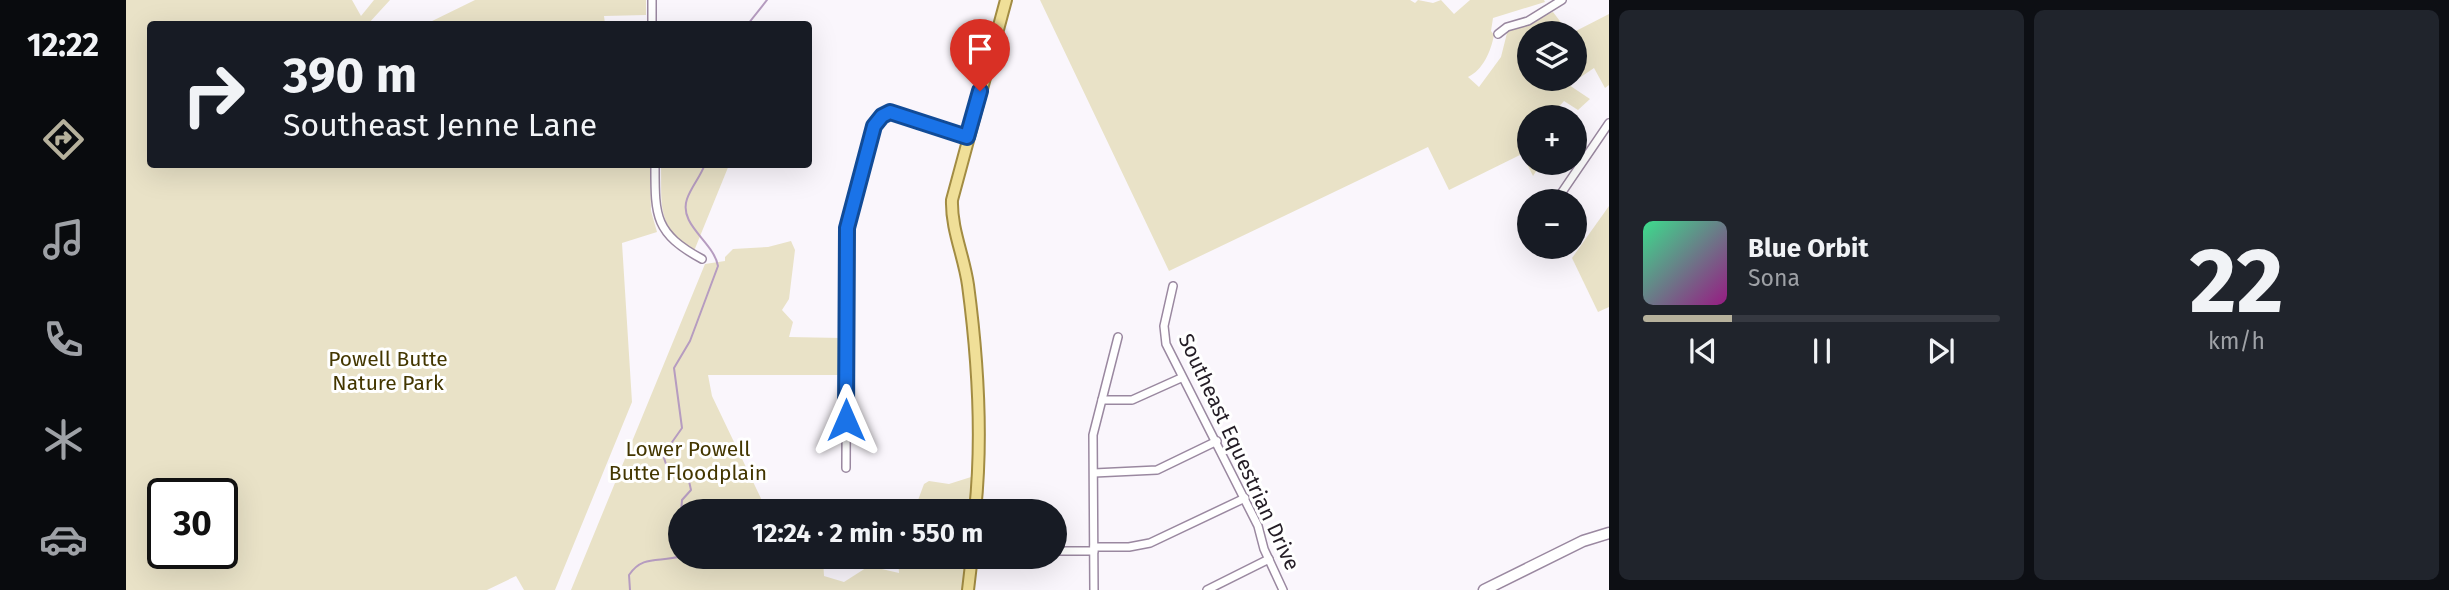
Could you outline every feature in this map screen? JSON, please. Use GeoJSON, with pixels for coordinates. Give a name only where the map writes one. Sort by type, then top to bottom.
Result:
{"type":"FeatureCollection","features":[{"type":"Feature","properties":{"kind":"main road"},"geometry":{"type":"LineString","coordinates":[[976,499],[981,450],[976,373],[968,283],[952,206],[953,187],[1006,0]]}},
{"type":"Feature","properties":{"kind":"main road"},"geometry":{"type":"LineString","coordinates":[[968,590],[970,569]]}},
{"type":"Feature","properties":{"kind":"street"},"geometry":{"type":"LineString","coordinates":[[652,0],[652,21]]}},
{"type":"Feature","properties":{"kind":"street"},"geometry":{"type":"LineString","coordinates":[[1499,34],[1507,27],[1528,21],[1562,0]]}},
{"type":"Feature","properties":{"kind":"street"},"geometry":{"type":"LineString","coordinates":[[846,468],[847,228],[874,126],[882,116],[890,112],[967,137]]}},
{"type":"Feature","properties":{"kind":"street"},"geometry":{"type":"LineString","coordinates":[[1564,189],[1609,123]]}},
{"type":"Feature","properties":{"kind":"street"},"geometry":{"type":"LineString","coordinates":[[655,168],[656,209],[660,226],[675,243],[702,259]]}},
{"type":"Feature","properties":{"kind":"street","name":"Southeast Equestrian Drive"},"geometry":{"type":"LineString","coordinates":[[1173,286],[1164,335],[1181,378],[1217,441],[1244,498],[1283,590]]}},
{"type":"Feature","properties":{"kind":"street"},"geometry":{"type":"LineString","coordinates":[[1094,590],[1093,435],[1118,337]]}},
{"type":"Feature","properties":{"kind":"street"},"geometry":{"type":"LineString","coordinates":[[1102,400],[1132,400],[1181,378]]}},
{"type":"Feature","properties":{"kind":"street"},"geometry":{"type":"LineString","coordinates":[[1094,473],[1157,470],[1217,441]]}},
{"type":"Feature","properties":{"kind":"street"},"geometry":{"type":"LineString","coordinates":[[1067,550],[1129,547],[1150,542],[1244,498]]}},
{"type":"Feature","properties":{"kind":"street"},"geometry":{"type":"LineString","coordinates":[[1483,590],[1583,541],[1609,533]]}},
{"type":"Feature","properties":{"kind":"street"},"geometry":{"type":"LineString","coordinates":[[1208,590],[1269,559]]}},
{"type":"Feature","properties":{"kind":"green space","name":"Powell Butte Nature Park"},"geometry":{"type":"Polygon","coordinates":[[[126,0],[352,0],[361,16],[374,0],[390,0],[371,21],[147,21],[147,168],[650,168],[651,211],[657,232],[622,243],[632,402],[555,590],[524,590],[516,576],[487,590],[126,590],[126,0]]]}},
{"type":"Feature","properties":{"kind":"green space"},"geometry":{"type":"Polygon","coordinates":[[[475,0],[646,0],[646,15],[604,16],[605,21],[432,21],[475,0]]]}},
{"type":"Feature","properties":{"kind":"green space"},"geometry":{"type":"Polygon","coordinates":[[[1040,0],[1410,0],[1415,3],[1418,0],[1433,3],[1441,0],[1454,14],[1470,0],[1544,0],[1545,2],[1493,18],[1491,31],[1494,35],[1488,53],[1478,70],[1468,77],[1479,87],[1501,57],[1508,29],[1517,26],[1517,91],[1578,91],[1590,99],[1583,105],[1570,105],[1564,101],[1560,105],[1517,105],[1517,156],[1449,190],[1428,147],[1169,271],[1040,0]]]}},
{"type":"Feature","properties":{"kind":"green space"},"geometry":{"type":"Polygon","coordinates":[[[1553,12],[1560,21],[1529,21],[1553,12]]]}},
{"type":"Feature","properties":{"kind":"green space"},"geometry":{"type":"Polygon","coordinates":[[[1609,14],[1609,85],[1605,88],[1594,68],[1587,73],[1587,25],[1609,14]]]}},
{"type":"Feature","properties":{"kind":"green space"},"geometry":{"type":"Polygon","coordinates":[[[661,168],[728,168],[694,251],[673,232],[667,223],[662,204],[661,168]]]}},
{"type":"Feature","properties":{"kind":"green space"},"geometry":{"type":"Polygon","coordinates":[[[1609,206],[1609,307],[1598,312],[1572,259],[1587,259],[1587,237],[1609,206]]]}},
{"type":"Feature","properties":{"kind":"green space","name":"Lower Powell Butte Floodplain"},"geometry":{"type":"Polygon","coordinates":[[[791,241],[795,250],[789,299],[782,310],[793,322],[789,337],[842,338],[842,375],[708,375],[712,396],[761,499],[668,499],[668,569],[824,569],[824,576],[844,582],[864,569],[899,573],[899,569],[965,569],[963,590],[571,590],[705,264],[725,261],[725,257],[733,249],[768,247],[791,241]]]}},
{"type":"Feature","properties":{"kind":"green space"},"geometry":{"type":"Polygon","coordinates":[[[971,477],[970,499],[918,499],[924,484],[929,481],[949,484],[971,477]]]}},
{"type":"Feature","properties":{"kind":"waterway"},"geometry":{"type":"LineString","coordinates":[[750,21],[767,0]]}},
{"type":"Feature","properties":{"kind":"waterway"},"geometry":{"type":"LineString","coordinates":[[683,499],[691,490],[689,481],[667,467],[663,455],[682,428],[674,368],[690,341],[718,266],[710,249],[687,217],[687,199],[703,168]]}},
{"type":"Feature","properties":{"kind":"waterway"},"geometry":{"type":"LineString","coordinates":[[630,590],[629,575],[634,568],[652,560],[668,558]]}},
{"type":"Feature","properties":{"kind":"route"},"geometry":{"type":"LineString","coordinates":[[846,420],[847,228],[874,126],[882,116],[890,112],[967,137],[980,91]]}}]}
